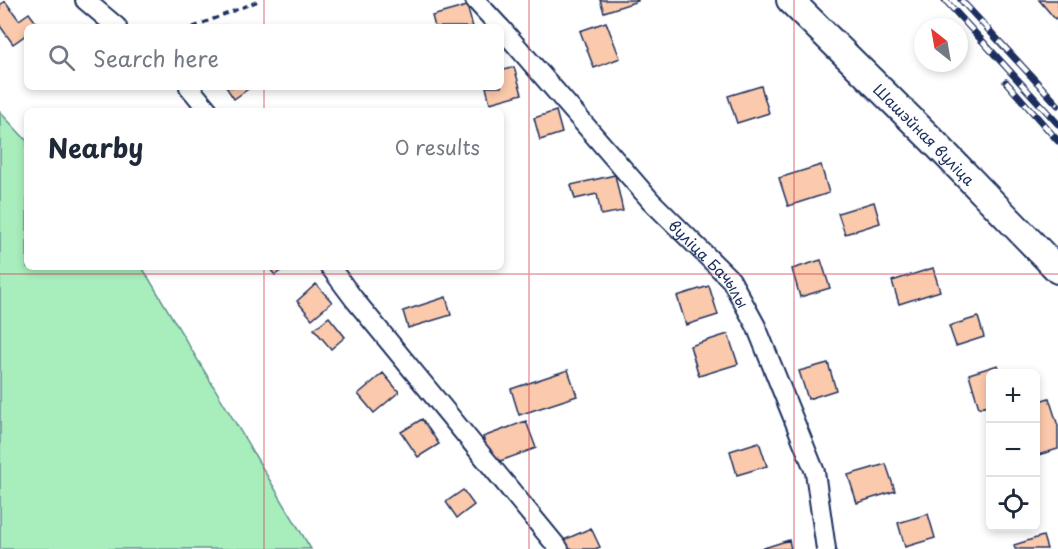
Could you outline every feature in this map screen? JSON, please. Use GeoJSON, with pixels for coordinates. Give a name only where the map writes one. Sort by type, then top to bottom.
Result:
{"type":"FeatureCollection","features":[{"type":"Feature","properties":{"kind":"main road","name":"Шашэйная вуліца"},"geometry":{"type":"LineString","coordinates":[[790,0],[931,139],[1058,270]]}},
{"type":"Feature","properties":{"kind":"street"},"geometry":{"type":"LineString","coordinates":[[85,0],[113,24]]}},
{"type":"Feature","properties":{"kind":"street","name":"вуліца Бачылы"},"geometry":{"type":"LineString","coordinates":[[474,0],[496,24]]}},
{"type":"Feature","properties":{"kind":"street","name":"вуліца Бачылы"},"geometry":{"type":"LineString","coordinates":[[504,33],[651,201],[730,280],[756,326],[815,472],[826,549]]}},
{"type":"Feature","properties":{"kind":"street"},"geometry":{"type":"LineString","coordinates":[[192,90],[207,108]]}},
{"type":"Feature","properties":{"kind":"street"},"geometry":{"type":"LineString","coordinates":[[332,270],[559,549]]}},
{"type":"Feature","properties":{"kind":"path"},"geometry":{"type":"LineString","coordinates":[[200,24],[261,0]]}},
{"type":"Feature","properties":{"kind":"green space"},"geometry":{"type":"Polygon","coordinates":[[[0,112],[24,138],[24,270],[144,270],[311,549],[0,549],[0,112]]]}},
{"type":"Feature","properties":{"kind":"building"},"geometry":{"type":"Polygon","coordinates":[[[600,0],[638,0],[638,1],[604,12],[600,0]]]}},
{"type":"Feature","properties":{"kind":"building"},"geometry":{"type":"Polygon","coordinates":[[[1039,0],[1058,0],[1058,16],[1055,19],[1039,0]]]}},
{"type":"Feature","properties":{"kind":"building"},"geometry":{"type":"Polygon","coordinates":[[[5,1],[19,20],[29,13],[37,24],[24,24],[24,36],[13,44],[0,26],[0,5],[5,1]]]}},
{"type":"Feature","properties":{"kind":"building"},"geometry":{"type":"Polygon","coordinates":[[[467,6],[472,24],[434,24],[432,16],[467,6]]]}},
{"type":"Feature","properties":{"kind":"building"},"geometry":{"type":"Polygon","coordinates":[[[606,22],[620,58],[594,68],[580,31],[606,22]]]}},
{"type":"Feature","properties":{"kind":"building"},"geometry":{"type":"Polygon","coordinates":[[[514,67],[522,94],[490,103],[487,90],[504,90],[504,70],[514,67]]]}},
{"type":"Feature","properties":{"kind":"building"},"geometry":{"type":"Polygon","coordinates":[[[761,86],[769,113],[737,123],[728,96],[761,86]]]}},
{"type":"Feature","properties":{"kind":"building"},"geometry":{"type":"Polygon","coordinates":[[[228,90],[247,90],[234,99],[228,90]]]}},
{"type":"Feature","properties":{"kind":"building"},"geometry":{"type":"Polygon","coordinates":[[[556,111],[562,133],[540,140],[534,118],[556,111]]]}},
{"type":"Feature","properties":{"kind":"building"},"geometry":{"type":"Polygon","coordinates":[[[821,165],[829,193],[788,206],[779,178],[821,165]]]}},
{"type":"Feature","properties":{"kind":"building"},"geometry":{"type":"Polygon","coordinates":[[[615,175],[623,211],[601,215],[597,194],[575,199],[571,185],[615,175]]]}},
{"type":"Feature","properties":{"kind":"building"},"geometry":{"type":"Polygon","coordinates":[[[874,202],[880,223],[845,234],[838,213],[874,202]]]}},
{"type":"Feature","properties":{"kind":"building"},"geometry":{"type":"Polygon","coordinates":[[[821,260],[830,288],[800,297],[792,269],[821,260]]]}},
{"type":"Feature","properties":{"kind":"building"},"geometry":{"type":"Polygon","coordinates":[[[933,268],[940,291],[899,304],[892,281],[933,268]]]}},
{"type":"Feature","properties":{"kind":"building"},"geometry":{"type":"Polygon","coordinates":[[[271,270],[282,270],[275,275],[271,270]]]}},
{"type":"Feature","properties":{"kind":"building"},"geometry":{"type":"Polygon","coordinates":[[[316,284],[332,302],[312,319],[297,301],[316,284]]]}},
{"type":"Feature","properties":{"kind":"building"},"geometry":{"type":"Polygon","coordinates":[[[709,286],[718,315],[686,325],[677,296],[709,286]]]}},
{"type":"Feature","properties":{"kind":"building"},"geometry":{"type":"Polygon","coordinates":[[[446,297],[451,315],[408,328],[403,311],[446,297]]]}},
{"type":"Feature","properties":{"kind":"building"},"geometry":{"type":"Polygon","coordinates":[[[329,317],[345,337],[331,349],[314,329],[329,317]]]}},
{"type":"Feature","properties":{"kind":"building"},"geometry":{"type":"Polygon","coordinates":[[[978,317],[984,337],[956,346],[949,326],[978,317]]]}},
{"type":"Feature","properties":{"kind":"building"},"geometry":{"type":"Polygon","coordinates":[[[728,334],[738,364],[699,376],[690,346],[728,334]]]}},
{"type":"Feature","properties":{"kind":"building"},"geometry":{"type":"Polygon","coordinates":[[[828,363],[836,390],[808,399],[799,371],[828,363]]]}},
{"type":"Feature","properties":{"kind":"building"},"geometry":{"type":"Polygon","coordinates":[[[998,365],[999,369],[986,369],[986,405],[979,408],[969,374],[998,365]]]}},
{"type":"Feature","properties":{"kind":"building"},"geometry":{"type":"Polygon","coordinates":[[[568,370],[577,396],[519,415],[511,389],[568,370]]]}},
{"type":"Feature","properties":{"kind":"building"},"geometry":{"type":"Polygon","coordinates":[[[383,373],[399,392],[374,413],[358,394],[383,373]]]}},
{"type":"Feature","properties":{"kind":"building"},"geometry":{"type":"Polygon","coordinates":[[[1049,398],[1058,426],[1058,449],[1040,454],[1040,423],[1040,401],[1049,398]]]}},
{"type":"Feature","properties":{"kind":"building"},"geometry":{"type":"Polygon","coordinates":[[[422,419],[439,444],[418,457],[401,432],[422,419]]]}},
{"type":"Feature","properties":{"kind":"building"},"geometry":{"type":"Polygon","coordinates":[[[526,421],[536,448],[492,464],[483,437],[526,421]]]}},
{"type":"Feature","properties":{"kind":"building"},"geometry":{"type":"Polygon","coordinates":[[[759,442],[767,466],[737,475],[730,451],[759,442]]]}},
{"type":"Feature","properties":{"kind":"building"},"geometry":{"type":"Polygon","coordinates":[[[886,464],[895,491],[857,503],[848,475],[886,464]]]}},
{"type":"Feature","properties":{"kind":"building"},"geometry":{"type":"Polygon","coordinates":[[[463,490],[474,505],[457,518],[446,502],[463,490]]]}},
{"type":"Feature","properties":{"kind":"building"},"geometry":{"type":"Polygon","coordinates":[[[928,514],[935,538],[905,547],[898,523],[928,514]]]}},
{"type":"Feature","properties":{"kind":"building"},"geometry":{"type":"Polygon","coordinates":[[[591,528],[600,547],[568,549],[564,540],[591,528]]]}},
{"type":"Feature","properties":{"kind":"building"},"geometry":{"type":"Polygon","coordinates":[[[1043,536],[1047,549],[1015,549],[1014,545],[1043,536]]]}},
{"type":"Feature","properties":{"kind":"building"},"geometry":{"type":"Polygon","coordinates":[[[789,540],[791,549],[761,549],[789,540]]]}},
{"type":"Feature","properties":{"kind":"railway"},"geometry":{"type":"LineString","coordinates":[[945,0],[1058,124]]}},
{"type":"Feature","properties":{"kind":"railway"},"geometry":{"type":"LineString","coordinates":[[961,0],[1058,105]]}},
{"type":"Feature","properties":{"kind":"railway"},"geometry":{"type":"LineString","coordinates":[[1006,82],[1058,141]]}}]}
